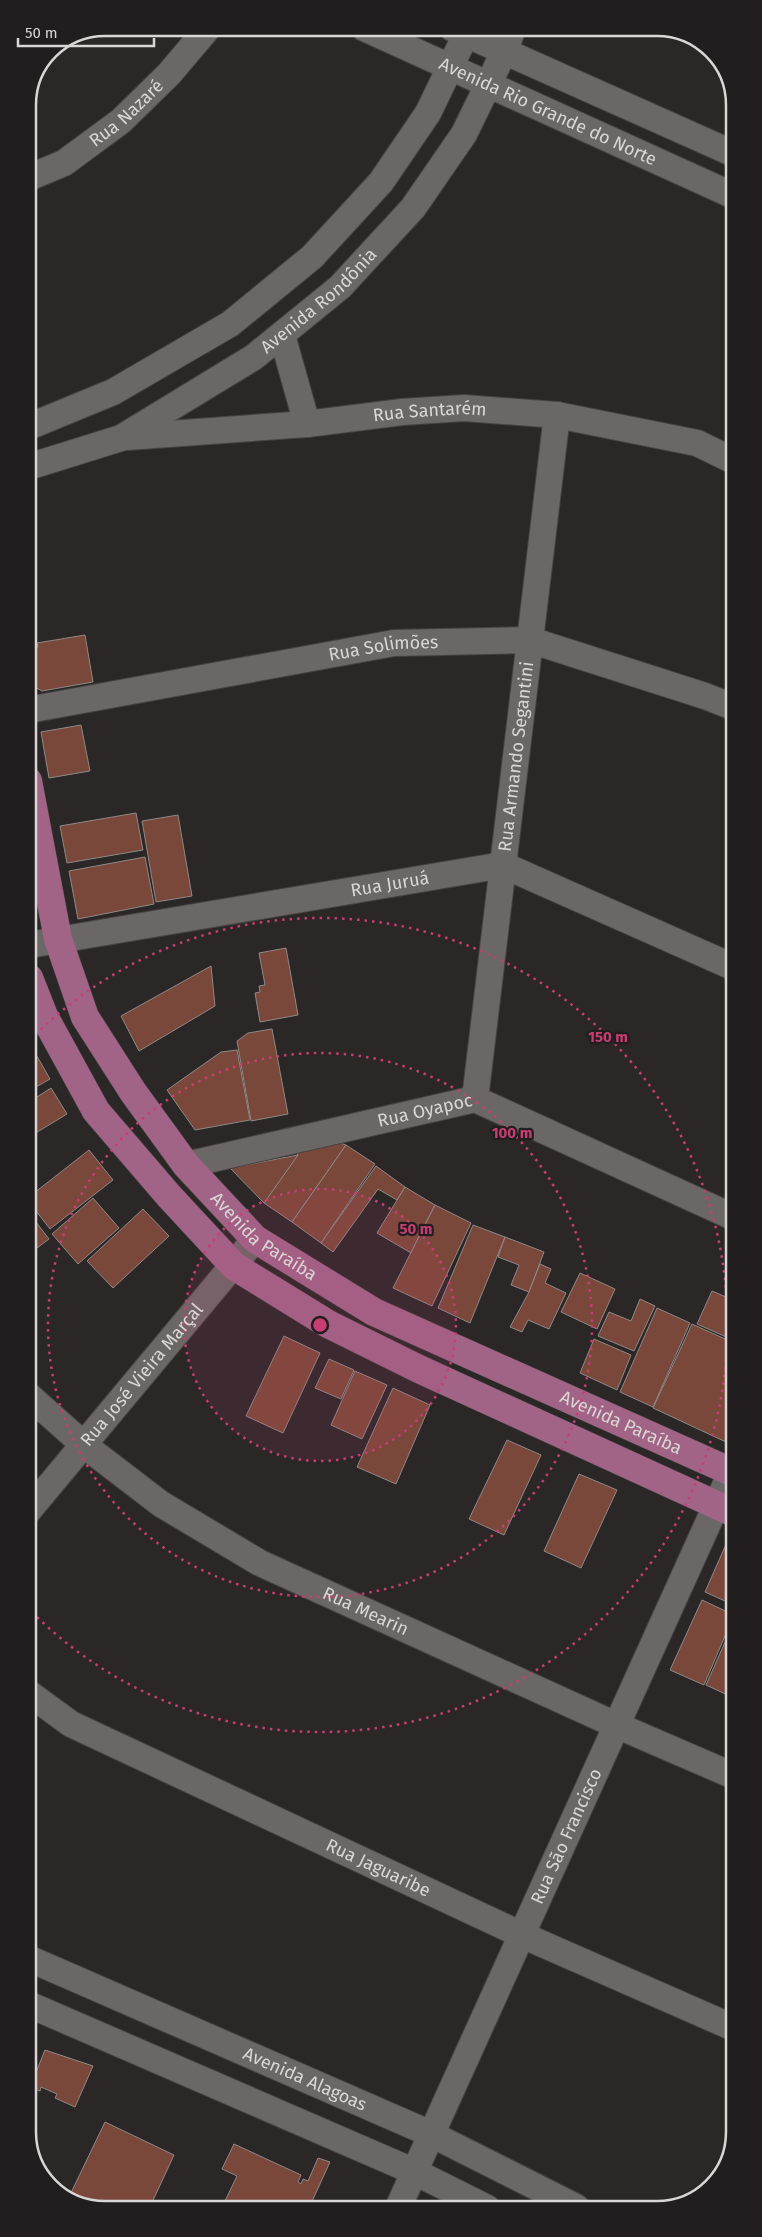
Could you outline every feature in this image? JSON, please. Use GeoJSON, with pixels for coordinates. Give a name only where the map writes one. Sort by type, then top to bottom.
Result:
{"type":"FeatureCollection","features":[{"type":"Feature","properties":{"kind":"main road","name":"Avenida Paraíba"},"geometry":{"type":"LineString","coordinates":[[36,823],[58,938],[85,1017],[133,1092],[186,1164],[255,1239],[374,1312],[726,1467]]}},
{"type":"Feature","properties":{"kind":"main road","name":"Avenida Paraíba"},"geometry":{"type":"LineString","coordinates":[[36,996],[44,1016],[96,1111],[169,1196],[234,1266],[328,1324],[450,1383],[725,1509]]}},
{"type":"Feature","properties":{"kind":"main road"},"geometry":{"type":"LineString","coordinates":[[450,1383],[464,1352]]}},
{"type":"Feature","properties":{"kind":"street","name":"Rua Nazaré"},"geometry":{"type":"LineString","coordinates":[[36,175],[64,163],[122,121],[169,74],[201,36]]}},
{"type":"Feature","properties":{"kind":"street","name":"Avenida Rio Grande do Norte"},"geometry":{"type":"LineString","coordinates":[[382,36],[726,192]]}},
{"type":"Feature","properties":{"kind":"street","name":"Avenida Rondônia"},"geometry":{"type":"LineString","coordinates":[[36,423],[113,392],[230,324],[312,257],[381,182],[428,113],[450,67],[461,36]]}},
{"type":"Feature","properties":{"kind":"street","name":"Avenida Rio Grande do Norte"},"geometry":{"type":"LineString","coordinates":[[494,36],[509,39],[726,150]]}},
{"type":"Feature","properties":{"kind":"street","name":"Avenida Rondônia"},"geometry":{"type":"LineString","coordinates":[[36,465],[121,438],[254,357],[340,287],[413,208],[464,134],[509,39]]}},
{"type":"Feature","properties":{"kind":"street"},"geometry":{"type":"LineString","coordinates":[[282,334],[307,424]]}},
{"type":"Feature","properties":{"kind":"street","name":"Rua Santarém"},"geometry":{"type":"LineString","coordinates":[[121,438],[307,424],[402,412],[464,408],[557,415],[697,443],[726,457]]}},
{"type":"Feature","properties":{"kind":"street","name":"Rua Armando Segantini"},"geometry":{"type":"LineString","coordinates":[[475,1099],[557,415]]}},
{"type":"Feature","properties":{"kind":"street","name":"Rua Solimões"},"geometry":{"type":"LineString","coordinates":[[36,709],[394,643],[530,640],[726,704]]}},
{"type":"Feature","properties":{"kind":"street"},"geometry":{"type":"LineString","coordinates":[[503,865],[726,963]]}},
{"type":"Feature","properties":{"kind":"street","name":"Rua Juruá"},"geometry":{"type":"LineString","coordinates":[[36,943],[58,938],[503,865]]}},
{"type":"Feature","properties":{"kind":"street","name":"Rua Oyapoc"},"geometry":{"type":"LineString","coordinates":[[186,1164],[475,1099],[726,1214]]}},
{"type":"Feature","properties":{"kind":"street","name":"Rua José Vieira Marçal"},"geometry":{"type":"LineString","coordinates":[[36,1502],[255,1239]]}},
{"type":"Feature","properties":{"kind":"street","name":"Rua Mearin"},"geometry":{"type":"LineString","coordinates":[[36,1402],[84,1445],[161,1504],[260,1563],[616,1725],[726,1773]]}},
{"type":"Feature","properties":{"kind":"street","name":"Rua São Francisco"},"geometry":{"type":"LineString","coordinates":[[401,2201],[616,1725],[725,1509]]}},
{"type":"Feature","properties":{"kind":"street","name":"Rua Jaguaribe"},"geometry":{"type":"LineString","coordinates":[[36,1698],[71,1724],[522,1935],[726,2024]]}},
{"type":"Feature","properties":{"kind":"street","name":"Avenida Alagoas"},"geometry":{"type":"LineString","coordinates":[[36,1962],[431,2134],[564,2201]]}},
{"type":"Feature","properties":{"kind":"street"},"geometry":{"type":"LineString","coordinates":[[36,2008],[414,2172],[473,2201]]}},
{"type":"Feature","properties":{"kind":"building"},"geometry":{"type":"Polygon","coordinates":[[[85,635],[93,682],[42,691],[36,688],[37,643],[85,635]]]}},
{"type":"Feature","properties":{"kind":"building"},"geometry":{"type":"Polygon","coordinates":[[[81,725],[90,771],[49,778],[41,732],[81,725]]]}},
{"type":"Feature","properties":{"kind":"building"},"geometry":{"type":"Polygon","coordinates":[[[136,813],[143,850],[67,863],[60,826],[136,813]]]}},
{"type":"Feature","properties":{"kind":"building"},"geometry":{"type":"Polygon","coordinates":[[[178,815],[192,896],[156,902],[142,821],[178,815]]]}},
{"type":"Feature","properties":{"kind":"building"},"geometry":{"type":"Polygon","coordinates":[[[145,857],[154,904],[78,919],[69,871],[145,857]]]}},
{"type":"Feature","properties":{"kind":"building"},"geometry":{"type":"Polygon","coordinates":[[[286,948],[298,1015],[260,1022],[255,993],[260,992],[259,986],[265,985],[259,953],[286,948]]]}},
{"type":"Feature","properties":{"kind":"building"},"geometry":{"type":"Polygon","coordinates":[[[211,966],[215,1006],[139,1051],[121,1016],[211,966]]]}},
{"type":"Feature","properties":{"kind":"building"},"geometry":{"type":"Polygon","coordinates":[[[272,1029],[288,1114],[251,1121],[237,1041],[248,1033],[272,1029]]]}},
{"type":"Feature","properties":{"kind":"building"},"geometry":{"type":"Polygon","coordinates":[[[237,1050],[250,1120],[195,1130],[167,1090],[221,1052],[237,1050]]]}},
{"type":"Feature","properties":{"kind":"building"},"geometry":{"type":"Polygon","coordinates":[[[36,1054],[50,1079],[36,1087],[36,1054]]]}},
{"type":"Feature","properties":{"kind":"building"},"geometry":{"type":"Polygon","coordinates":[[[51,1088],[67,1114],[36,1133],[36,1098],[51,1088]]]}},
{"type":"Feature","properties":{"kind":"building"},"geometry":{"type":"Polygon","coordinates":[[[335,1141],[346,1145],[292,1222],[264,1203],[304,1145],[335,1141]]]}},
{"type":"Feature","properties":{"kind":"building"},"geometry":{"type":"Polygon","coordinates":[[[346,1145],[375,1164],[321,1243],[292,1222],[346,1145]]]}},
{"type":"Feature","properties":{"kind":"building"},"geometry":{"type":"Polygon","coordinates":[[[89,1150],[113,1180],[50,1229],[36,1211],[36,1192],[89,1150]]]}},
{"type":"Feature","properties":{"kind":"building"},"geometry":{"type":"Polygon","coordinates":[[[298,1155],[264,1203],[230,1168],[298,1155]]]}},
{"type":"Feature","properties":{"kind":"building"},"geometry":{"type":"Polygon","coordinates":[[[376,1166],[405,1187],[397,1200],[378,1189],[333,1252],[321,1243],[376,1166]]]}},
{"type":"Feature","properties":{"kind":"building"},"geometry":{"type":"Polygon","coordinates":[[[405,1187],[435,1205],[411,1253],[377,1233],[405,1187]]]}},
{"type":"Feature","properties":{"kind":"building"},"geometry":{"type":"Polygon","coordinates":[[[93,1198],[119,1228],[78,1264],[52,1234],[93,1198]]]}},
{"type":"Feature","properties":{"kind":"building"},"geometry":{"type":"Polygon","coordinates":[[[435,1205],[471,1223],[432,1306],[393,1288],[435,1205]]]}},
{"type":"Feature","properties":{"kind":"building"},"geometry":{"type":"Polygon","coordinates":[[[143,1209],[169,1236],[113,1288],[87,1261],[143,1209]]]}},
{"type":"Feature","properties":{"kind":"building"},"geometry":{"type":"Polygon","coordinates":[[[36,1222],[49,1239],[36,1249],[36,1222]]]}},
{"type":"Feature","properties":{"kind":"building"},"geometry":{"type":"Polygon","coordinates":[[[473,1225],[505,1237],[470,1323],[438,1308],[473,1225]]]}},
{"type":"Feature","properties":{"kind":"building"},"geometry":{"type":"Polygon","coordinates":[[[505,1237],[544,1252],[529,1292],[511,1285],[519,1265],[498,1257],[505,1237]]]}},
{"type":"Feature","properties":{"kind":"building"},"geometry":{"type":"Polygon","coordinates":[[[540,1264],[551,1269],[545,1283],[566,1293],[549,1329],[528,1320],[522,1332],[510,1327],[529,1292],[540,1264]]]}},
{"type":"Feature","properties":{"kind":"building"},"geometry":{"type":"Polygon","coordinates":[[[580,1273],[615,1289],[597,1329],[561,1312],[580,1273]]]}},
{"type":"Feature","properties":{"kind":"building"},"geometry":{"type":"Polygon","coordinates":[[[712,1291],[726,1297],[726,1337],[697,1324],[712,1291]]]}},
{"type":"Feature","properties":{"kind":"building"},"geometry":{"type":"Polygon","coordinates":[[[640,1299],[655,1306],[634,1351],[598,1336],[609,1312],[631,1321],[640,1299]]]}},
{"type":"Feature","properties":{"kind":"building"},"geometry":{"type":"Polygon","coordinates":[[[657,1308],[690,1323],[653,1407],[620,1392],[657,1308]]]}},
{"type":"Feature","properties":{"kind":"building"},"geometry":{"type":"Polygon","coordinates":[[[692,1324],[726,1339],[726,1442],[653,1408],[692,1324]]]}},
{"type":"Feature","properties":{"kind":"building"},"geometry":{"type":"Polygon","coordinates":[[[284,1336],[320,1353],[283,1433],[246,1416],[284,1336]]]}},
{"type":"Feature","properties":{"kind":"building"},"geometry":{"type":"Polygon","coordinates":[[[594,1339],[631,1355],[617,1390],[580,1373],[594,1339]]]}},
{"type":"Feature","properties":{"kind":"building"},"geometry":{"type":"Polygon","coordinates":[[[329,1359],[354,1370],[341,1399],[315,1388],[329,1359]]]}},
{"type":"Feature","properties":{"kind":"building"},"geometry":{"type":"Polygon","coordinates":[[[355,1371],[387,1385],[362,1439],[331,1425],[355,1371]]]}},
{"type":"Feature","properties":{"kind":"building"},"geometry":{"type":"Polygon","coordinates":[[[393,1388],[430,1405],[396,1484],[357,1467],[393,1388]]]}},
{"type":"Feature","properties":{"kind":"building"},"geometry":{"type":"Polygon","coordinates":[[[507,1440],[541,1455],[504,1535],[469,1519],[507,1440]]]}},
{"type":"Feature","properties":{"kind":"building"},"geometry":{"type":"Polygon","coordinates":[[[579,1474],[617,1490],[581,1568],[544,1551],[579,1474]]]}},
{"type":"Feature","properties":{"kind":"building"},"geometry":{"type":"Polygon","coordinates":[[[726,1544],[726,1601],[705,1592],[726,1544]]]}},
{"type":"Feature","properties":{"kind":"building"},"geometry":{"type":"Polygon","coordinates":[[[702,1600],[726,1611],[726,1634],[704,1685],[670,1670],[702,1600]]]}},
{"type":"Feature","properties":{"kind":"building"},"geometry":{"type":"Polygon","coordinates":[[[726,1640],[726,1694],[706,1685],[726,1640]]]}},
{"type":"Feature","properties":{"kind":"building"},"geometry":{"type":"Polygon","coordinates":[[[45,2050],[93,2066],[75,2107],[55,2098],[57,2094],[41,2087],[40,2091],[36,2089],[36,2072],[45,2050]]]}},
{"type":"Feature","properties":{"kind":"building"},"geometry":{"type":"Polygon","coordinates":[[[105,2122],[174,2155],[153,2201],[101,2201],[71,2192],[105,2122]]]}},
{"type":"Feature","properties":{"kind":"building"},"geometry":{"type":"Polygon","coordinates":[[[234,2144],[301,2175],[298,2182],[301,2184],[303,2179],[308,2181],[318,2158],[330,2162],[312,2201],[225,2201],[237,2176],[222,2169],[234,2144]]]}}]}
